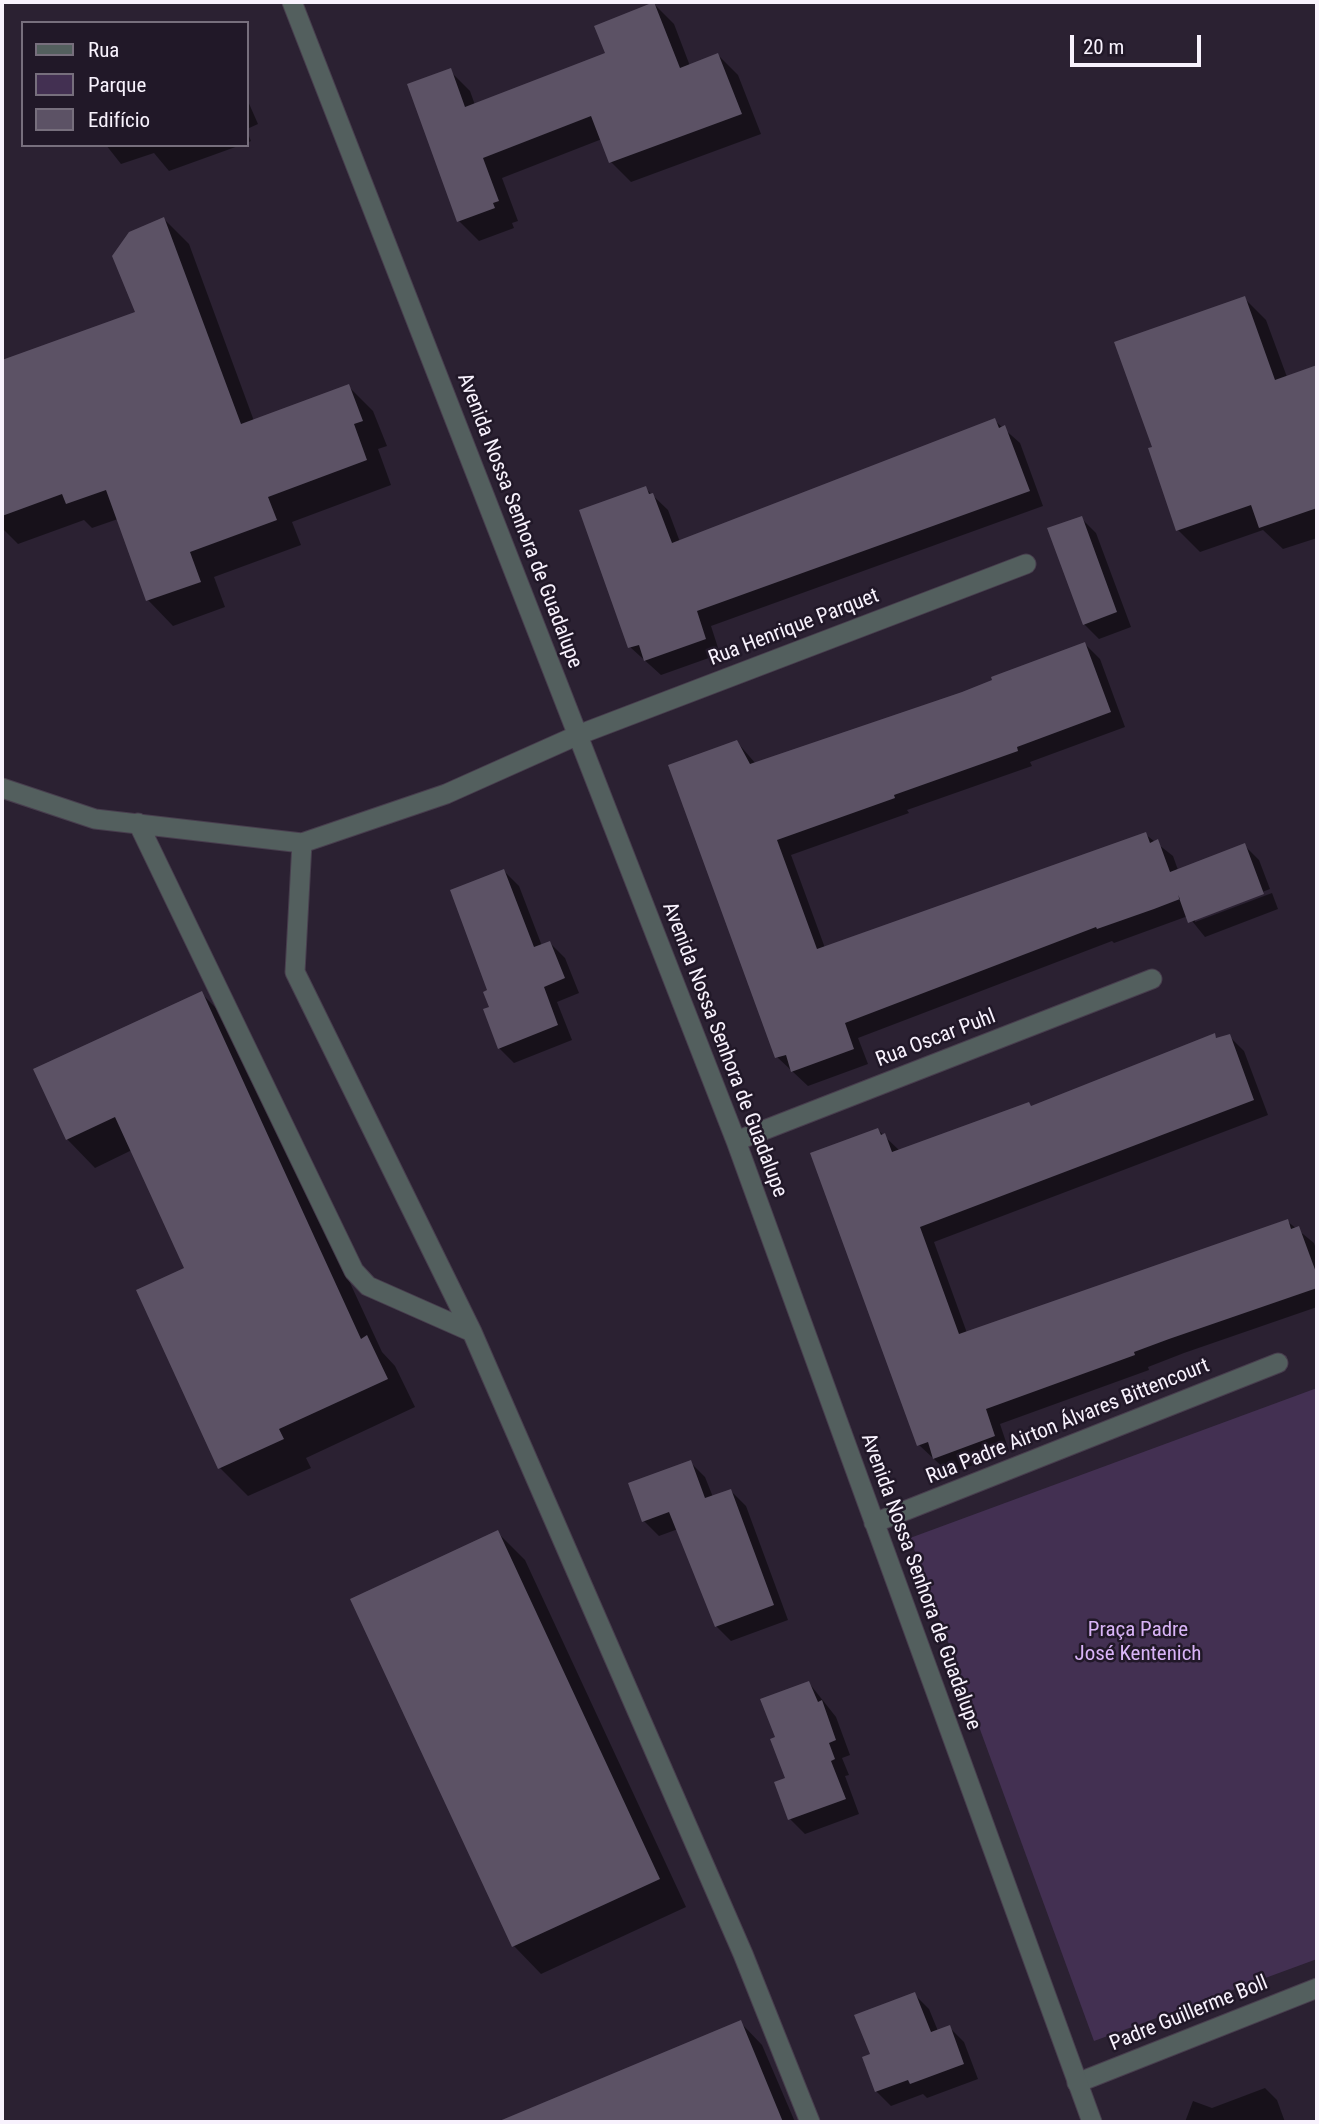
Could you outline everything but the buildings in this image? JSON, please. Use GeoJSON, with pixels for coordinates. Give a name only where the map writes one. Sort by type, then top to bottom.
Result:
{"type":"FeatureCollection","features":[{"type":"Feature","properties":{"kind":"street","name":"Avenida Nossa Senhora de Guadalupe"},"geometry":{"type":"LineString","coordinates":[[292,2],[736,1141],[1092,2122]]}},
{"type":"Feature","properties":{"kind":"street","name":"Rua Henrique Parquet"},"geometry":{"type":"LineString","coordinates":[[302,843],[446,794],[578,735],[1026,564]]}},
{"type":"Feature","properties":{"kind":"street"},"geometry":{"type":"LineString","coordinates":[[2,788],[95,819],[302,843],[295,972],[472,1332],[743,1954],[810,2122]]}},
{"type":"Feature","properties":{"kind":"street"},"geometry":{"type":"LineString","coordinates":[[138,824],[354,1271],[368,1286],[472,1332]]}},
{"type":"Feature","properties":{"kind":"street","name":"Rua Oscar Puhl"},"geometry":{"type":"LineString","coordinates":[[736,1141],[1152,979]]}},
{"type":"Feature","properties":{"kind":"street","name":"Rua Padre Airton Álvares Bittencourt"},"geometry":{"type":"LineString","coordinates":[[874,1523],[1278,1363]]}},
{"type":"Feature","properties":{"kind":"street","name":"Padre Guillerme Boll"},"geometry":{"type":"LineString","coordinates":[[1077,2083],[1317,1987]]}},
{"type":"Feature","properties":{"kind":"green space","name":"Praça Padre José Kentenich"},"geometry":{"type":"Polygon","coordinates":[[[1317,1388],[1317,1959],[1094,2041],[910,1538],[1317,1388]]]}}]}
